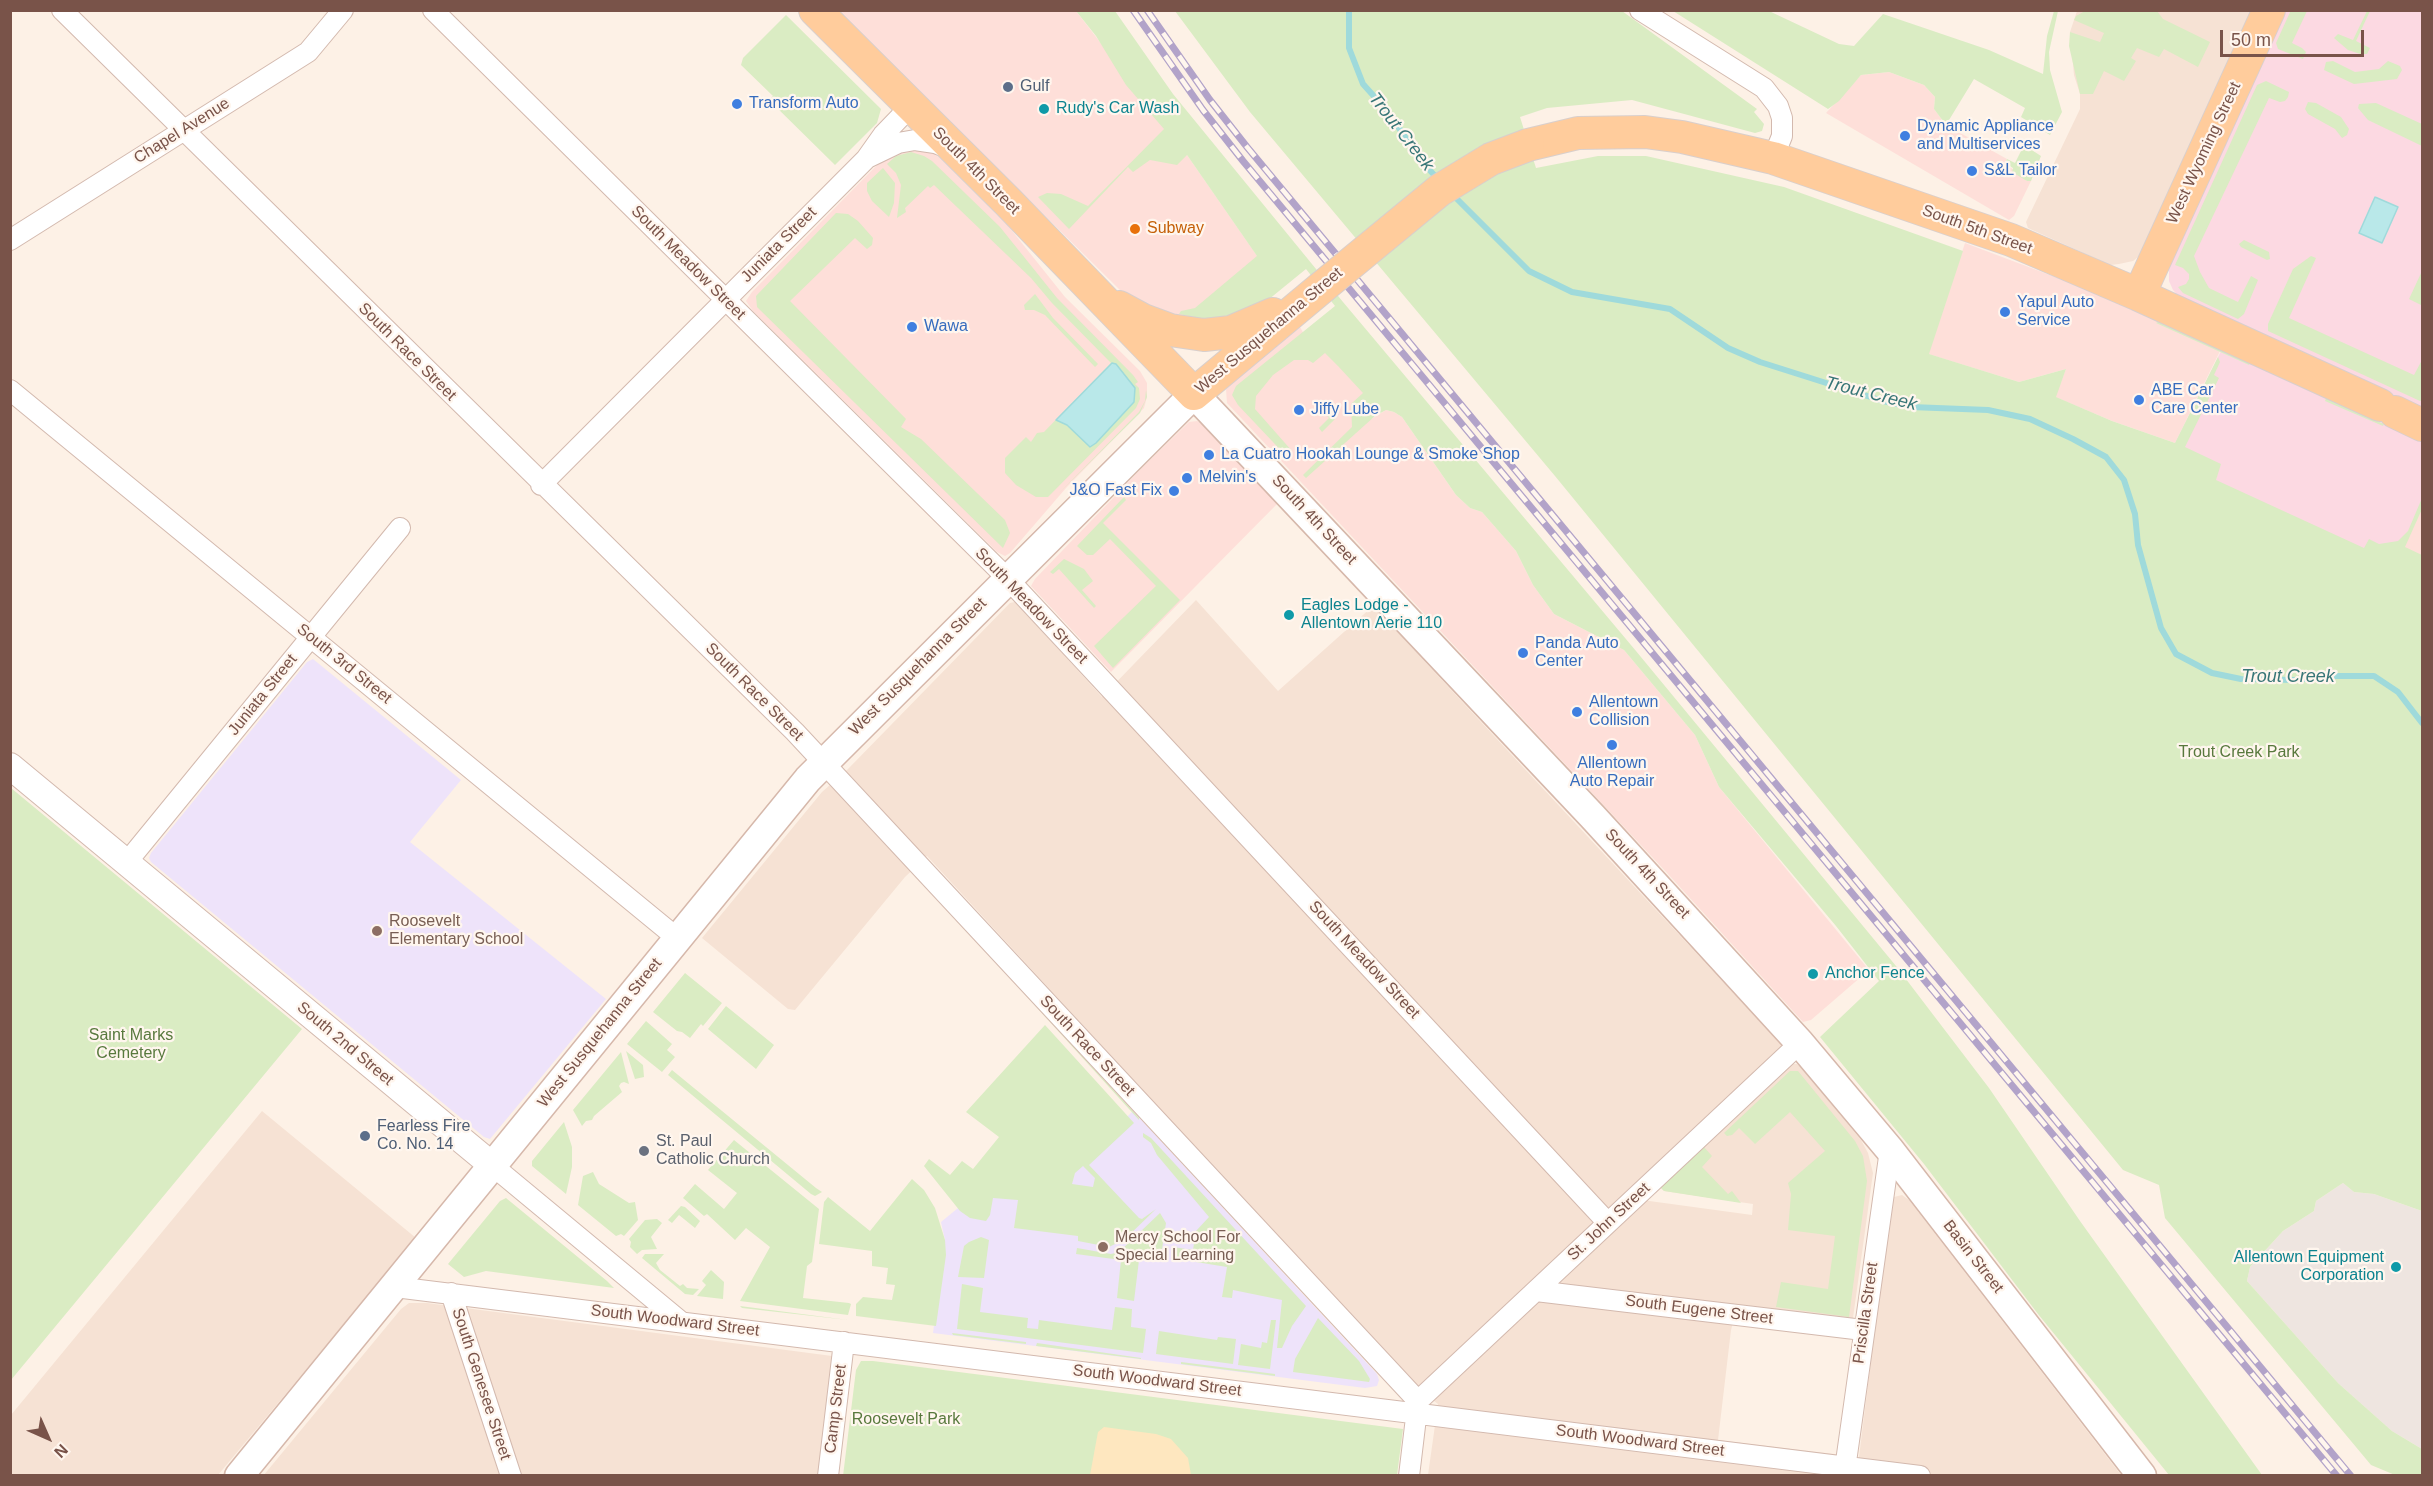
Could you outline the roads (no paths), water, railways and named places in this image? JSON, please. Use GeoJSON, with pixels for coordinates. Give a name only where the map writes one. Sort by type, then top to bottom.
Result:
{"type":"FeatureCollection","features":[{"type":"Feature","properties":{"kind":"main road","name":"South 4th Street"},"geometry":{"type":"LineString","coordinates":[[814,10],[1218,418],[1609,834],[1800,1043]]}},
{"type":"Feature","properties":{"kind":"main road","name":"West Wyoming Street"},"geometry":{"type":"LineString","coordinates":[[2139,295],[2269,10]]}},
{"type":"Feature","properties":{"kind":"main road","name":"West Susquehanna Street"},"geometry":{"type":"LineString","coordinates":[[239,1476],[800,788],[1007,578],[1194,394],[1440,190],[1491,159],[1528,145],[1578,133],[1645,132],[1682,137],[1773,158]]}},
{"type":"Feature","properties":{"kind":"main road","name":"South 5th Street"},"geometry":{"type":"LineString","coordinates":[[1773,158],[2011,240],[2139,295],[2399,414]]}},
{"type":"Feature","properties":{"kind":"main road"},"geometry":{"type":"LineString","coordinates":[[1096,295],[1143,320],[1170,330],[1204,335],[1232,332],[1259,321],[1321,288]]}},
{"type":"Feature","properties":{"kind":"main road","name":"Basin Street"},"geometry":{"type":"LineString","coordinates":[[1800,1043],[1890,1150],[2142,1476]]}},
{"type":"Feature","properties":{"kind":"street","name":"South Race Street"},"geometry":{"type":"LineString","coordinates":[[62,10],[824,763],[1417,1407]]}},
{"type":"Feature","properties":{"kind":"street","name":"Chapel Avenue"},"geometry":{"type":"LineString","coordinates":[[10,240],[308,52],[343,10]]}},
{"type":"Feature","properties":{"kind":"street","name":"South Meadow Street"},"geometry":{"type":"LineString","coordinates":[[433,10],[1007,578],[1608,1223]]}},
{"type":"Feature","properties":{"kind":"street"},"geometry":{"type":"LineString","coordinates":[[1640,10],[1764,88],[1778,106],[1782,118],[1782,136],[1773,158]]}},
{"type":"Feature","properties":{"kind":"street","name":"Juniata Street"},"geometry":{"type":"LineString","coordinates":[[541,484],[866,159],[883,135],[911,106]]}},
{"type":"Feature","properties":{"kind":"street"},"geometry":{"type":"LineString","coordinates":[[866,159],[898,143],[915,140],[935,143],[963,158]]}},
{"type":"Feature","properties":{"kind":"street","name":"South 3rd Street"},"geometry":{"type":"LineString","coordinates":[[10,390],[677,938]]}},
{"type":"Feature","properties":{"kind":"street","name":"Juniata Street"},"geometry":{"type":"LineString","coordinates":[[127,862],[400,528]]}},
{"type":"Feature","properties":{"kind":"street","name":"South 2nd Street"},"geometry":{"type":"LineString","coordinates":[[10,766],[680,1322]]}},
{"type":"Feature","properties":{"kind":"street","name":"St. John Street"},"geometry":{"type":"LineString","coordinates":[[1417,1407],[1536,1290],[1800,1043]]}},
{"type":"Feature","properties":{"kind":"street","name":"Priscilla Street"},"geometry":{"type":"LineString","coordinates":[[1844,1471],[1890,1150]]}},
{"type":"Feature","properties":{"kind":"street","name":"South Woodward Street"},"geometry":{"type":"LineString","coordinates":[[395,1287],[844,1342],[1417,1407],[1844,1471],[1920,1476]]}},
{"type":"Feature","properties":{"kind":"street","name":"South Eugene Street"},"geometry":{"type":"LineString","coordinates":[[1536,1290],[1863,1330]]}},
{"type":"Feature","properties":{"kind":"street","name":"South Genesee Street"},"geometry":{"type":"LineString","coordinates":[[451,1293],[511,1476]]}},
{"type":"Feature","properties":{"kind":"street","name":"Camp Street"},"geometry":{"type":"LineString","coordinates":[[828,1476],[844,1342]]}},
{"type":"Feature","properties":{"kind":"street"},"geometry":{"type":"LineString","coordinates":[[1409,1476],[1417,1407]]}},
{"type":"Feature","properties":{"kind":"water"},"geometry":{"type":"Polygon","coordinates":[[[2375,197],[2398,207],[2382,243],[2359,233],[2375,197]]]}},
{"type":"Feature","properties":{"kind":"water"},"geometry":{"type":"Polygon","coordinates":[[[1112,363],[1116,364],[1135,388],[1134,402],[1090,447],[1067,425],[1056,420],[1112,363]]]}},
{"type":"Feature","properties":{"kind":"waterway","name":"Trout Creek"},"geometry":{"type":"LineString","coordinates":[[1349,10],[1349,48],[1363,84],[1389,113],[1421,161],[1438,179]]}},
{"type":"Feature","properties":{"kind":"waterway","name":"Trout Creek"},"geometry":{"type":"LineString","coordinates":[[1451,193],[1529,271],[1572,292],[1670,309],[1728,348],[1760,362],[1883,401],[1911,407],[1988,410],[2030,419],[2106,457],[2124,480],[2135,514],[2138,545],[2161,628],[2176,654],[2212,673],[2241,679],[2295,680],[2335,676],[2374,676],[2398,692],[2422,723]]}},
{"type":"Feature","properties":{"kind":"railway"},"geometry":{"type":"LineString","coordinates":[[1133,10],[1203,110],[1243,161],[2337,1476]]}},
{"type":"Feature","properties":{"kind":"railway"},"geometry":{"type":"LineString","coordinates":[[1147,10],[1210,100],[1247,147],[2351,1476]]}},
{"type":"Feature","properties":{"kind":"place","name":"Gulf"},"geometry":{"type":"Point","coordinates":[1008,87]}},
{"type":"Feature","properties":{"kind":"place","name":"Transform Auto"},"geometry":{"type":"Point","coordinates":[737,104]}},
{"type":"Feature","properties":{"kind":"place","name":"Rudy's Car Wash"},"geometry":{"type":"Point","coordinates":[1044,109]}},
{"type":"Feature","properties":{"kind":"place","name":"Dynamic Appliance and Multiservices"},"geometry":{"type":"Point","coordinates":[1905,136]}},
{"type":"Feature","properties":{"kind":"place","name":"S&L Tailor"},"geometry":{"type":"Point","coordinates":[1972,171]}},
{"type":"Feature","properties":{"kind":"place","name":"Subway"},"geometry":{"type":"Point","coordinates":[1135,229]}},
{"type":"Feature","properties":{"kind":"place","name":"Yapul Auto Service"},"geometry":{"type":"Point","coordinates":[2005,312]}},
{"type":"Feature","properties":{"kind":"place","name":"Wawa"},"geometry":{"type":"Point","coordinates":[912,327]}},
{"type":"Feature","properties":{"kind":"place","name":"ABE Car Care Center"},"geometry":{"type":"Point","coordinates":[2139,400]}},
{"type":"Feature","properties":{"kind":"place","name":"Jiffy Lube"},"geometry":{"type":"Point","coordinates":[1299,410]}},
{"type":"Feature","properties":{"kind":"place","name":"La Cuatro Hookah Lounge & Smoke Shop"},"geometry":{"type":"Point","coordinates":[1209,455]}},
{"type":"Feature","properties":{"kind":"place","name":"Melvin's"},"geometry":{"type":"Point","coordinates":[1187,478]}},
{"type":"Feature","properties":{"kind":"place","name":"J&O Fast Fix"},"geometry":{"type":"Point","coordinates":[1174,491]}},
{"type":"Feature","properties":{"kind":"place","name":"Eagles Lodge - Allentown Aerie 110"},"geometry":{"type":"Point","coordinates":[1289,615]}},
{"type":"Feature","properties":{"kind":"place","name":"Panda Auto Center"},"geometry":{"type":"Point","coordinates":[1523,653]}},
{"type":"Feature","properties":{"kind":"place","name":"Allentown Collision"},"geometry":{"type":"Point","coordinates":[1577,712]}},
{"type":"Feature","properties":{"kind":"place","name":"Allentown Auto Repair"},"geometry":{"type":"Point","coordinates":[1612,745]}},
{"type":"Feature","properties":{"kind":"place","name":"Roosevelt Elementary School"},"geometry":{"type":"Point","coordinates":[377,931]}},
{"type":"Feature","properties":{"kind":"place","name":"Anchor Fence"},"geometry":{"type":"Point","coordinates":[1813,974]}},
{"type":"Feature","properties":{"kind":"place","name":"Fearless Fire Co. No. 14"},"geometry":{"type":"Point","coordinates":[365,1136]}},
{"type":"Feature","properties":{"kind":"place","name":"St. Paul Catholic Church"},"geometry":{"type":"Point","coordinates":[644,1151]}},
{"type":"Feature","properties":{"kind":"place","name":"Mercy School For Special Learning"},"geometry":{"type":"Point","coordinates":[1103,1247]}},
{"type":"Feature","properties":{"kind":"place","name":"Allentown Equipment Corporation"},"geometry":{"type":"Point","coordinates":[2396,1267]}},
{"type":"Feature","properties":{"kind":"park label","name":"Trout Creek Park"},"geometry":{"type":"Point","coordinates":[2239,753]}},
{"type":"Feature","properties":{"kind":"park label","name":"Saint Marks Cemetery"},"geometry":{"type":"Point","coordinates":[131,1045]}},
{"type":"Feature","properties":{"kind":"park label","name":"Roosevelt Park"},"geometry":{"type":"Point","coordinates":[906,1420]}}]}
